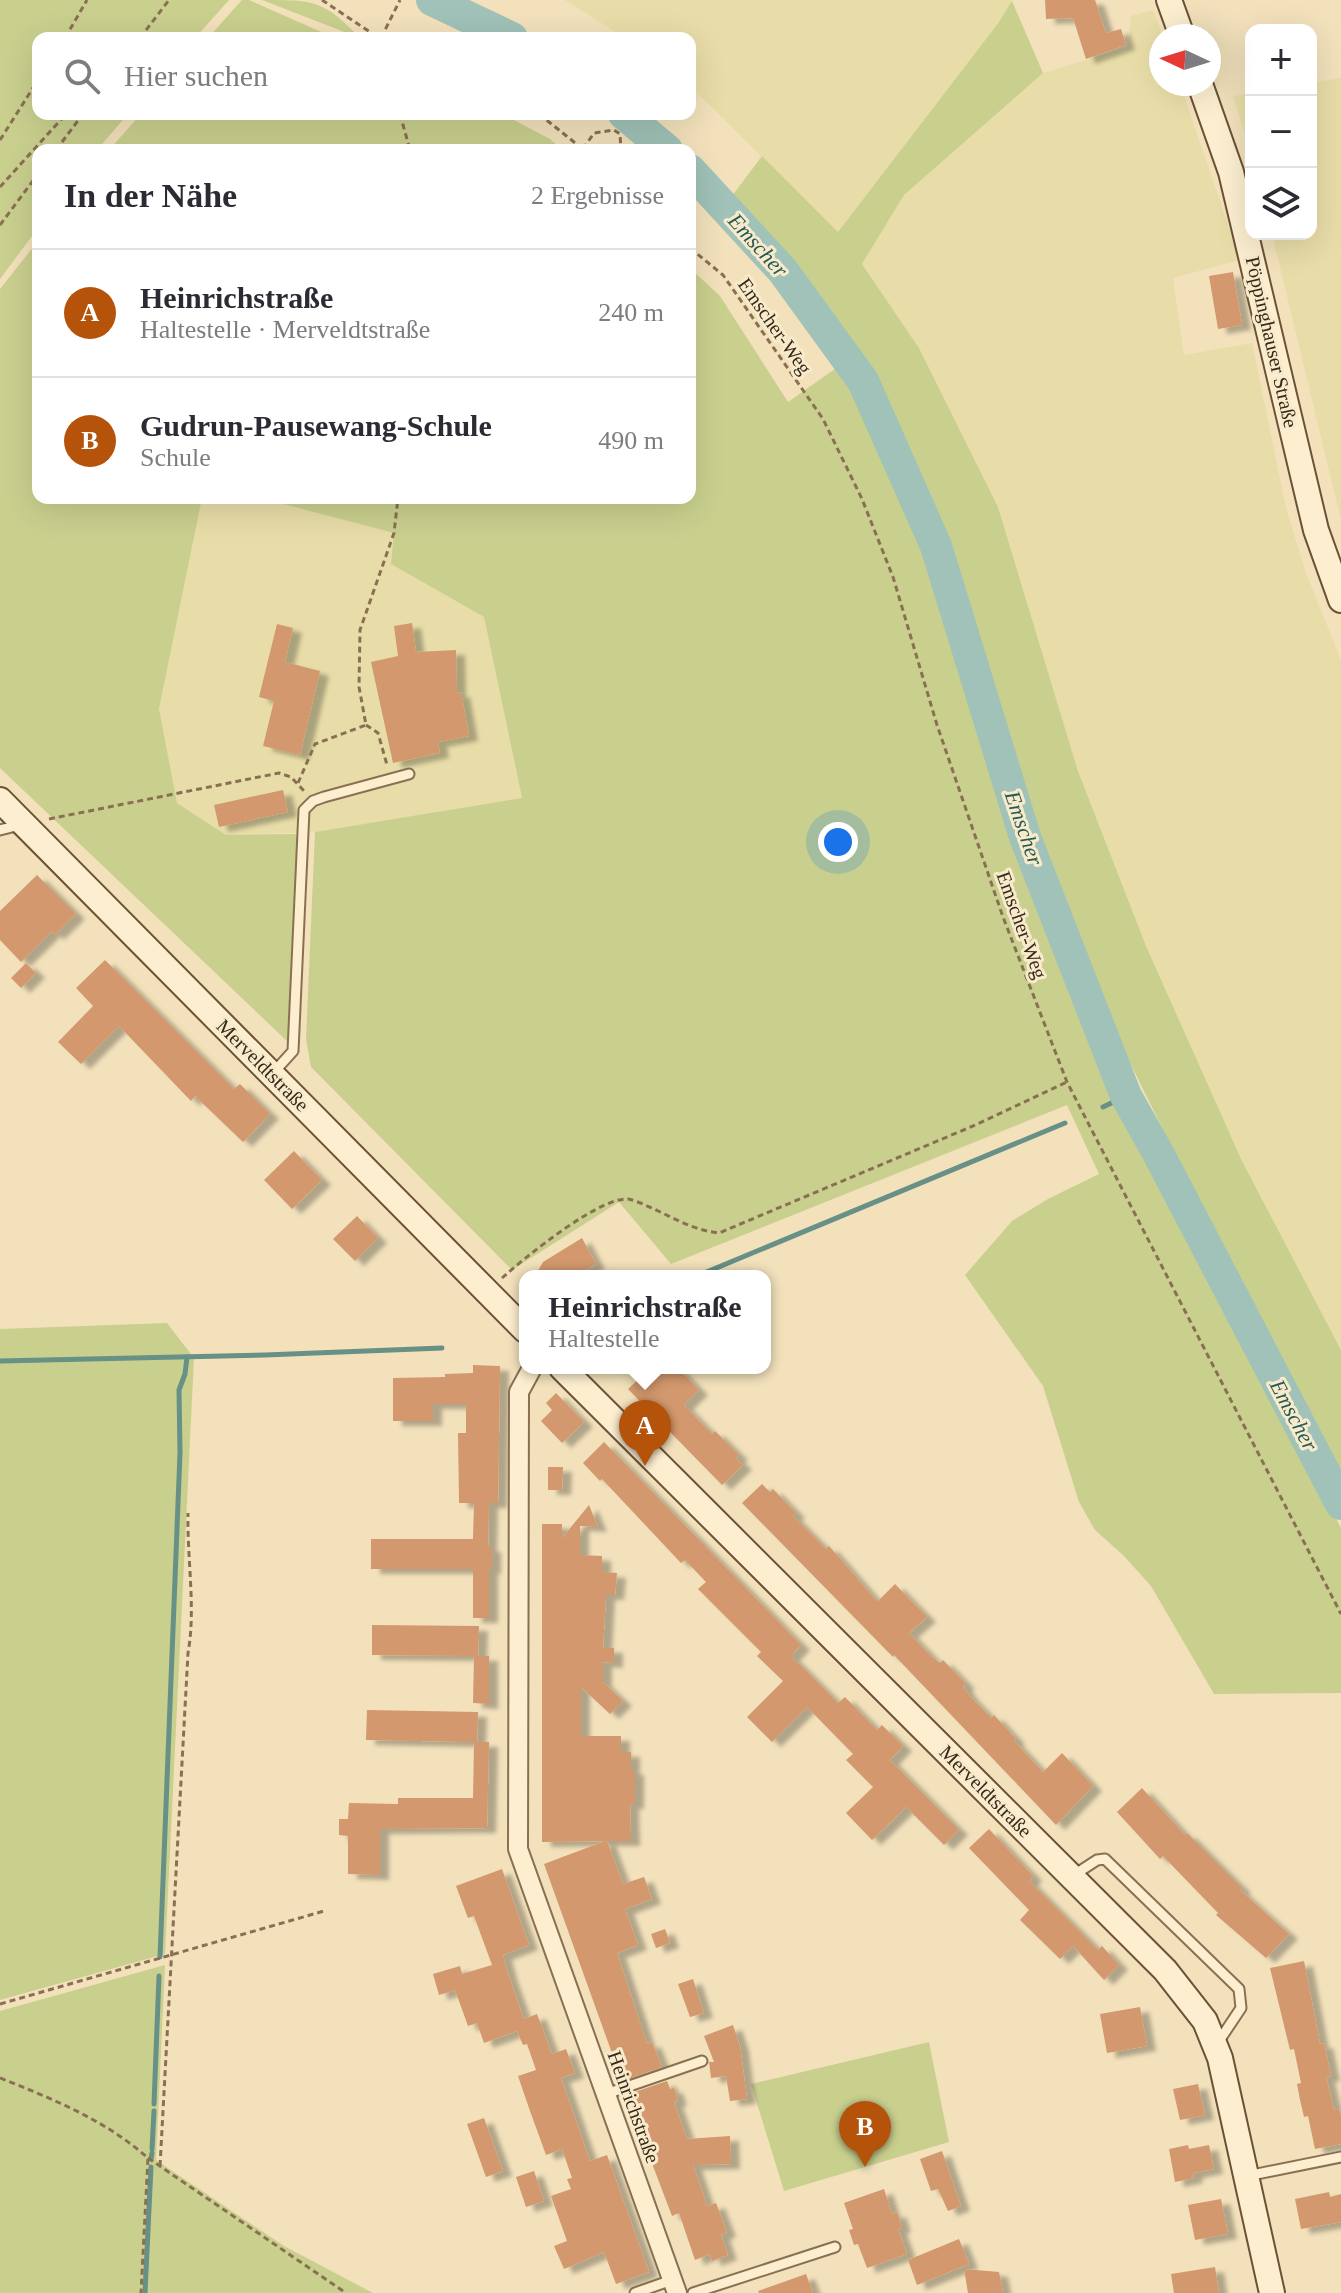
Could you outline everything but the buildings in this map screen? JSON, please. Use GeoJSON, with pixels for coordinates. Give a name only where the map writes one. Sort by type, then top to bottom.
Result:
{"type":"FeatureCollection","features":[{"type":"Feature","properties":{"kind":"main road"},"geometry":{"type":"LineString","coordinates":[[1169,0],[1178,24]]}},
{"type":"Feature","properties":{"kind":"main road","name":"Pöppinghauser Straße"},"geometry":{"type":"LineString","coordinates":[[1204,96],[1231,172],[1316,530],[1341,600]]}},
{"type":"Feature","properties":{"kind":"main road","name":"Merveldtstraße"},"geometry":{"type":"LineString","coordinates":[[0,800],[12,827],[272,1075],[519,1324]]}},
{"type":"Feature","properties":{"kind":"main road","name":"Merveldtstraße"},"geometry":{"type":"LineString","coordinates":[[568,1374],[1165,1970],[1205,2021],[1215,2047],[1247,2176],[1271,2293]]}},
{"type":"Feature","properties":{"kind":"street","name":"Heinrichstraße"},"geometry":{"type":"LineString","coordinates":[[529,1374],[519,1392],[518,1849],[674,2287]]}},
{"type":"Feature","properties":{"kind":"lane"},"geometry":{"type":"LineString","coordinates":[[272,1075],[293,1051],[304,810],[313,801],[409,774]]}},
{"type":"Feature","properties":{"kind":"lane"},"geometry":{"type":"LineString","coordinates":[[1071,1876],[1097,1860],[1105,1859],[1239,1989],[1241,2008],[1215,2047]]}},
{"type":"Feature","properties":{"kind":"lane"},"geometry":{"type":"LineString","coordinates":[[606,2094],[702,2061]]}},
{"type":"Feature","properties":{"kind":"lane"},"geometry":{"type":"LineString","coordinates":[[1247,2176],[1341,2157]]}},
{"type":"Feature","properties":{"kind":"lane"},"geometry":{"type":"LineString","coordinates":[[693,2293],[835,2247]]}},
{"type":"Feature","properties":{"kind":"lane"},"geometry":{"type":"LineString","coordinates":[[635,2293],[674,2287]]}},
{"type":"Feature","properties":{"kind":"path"},"geometry":{"type":"LineString","coordinates":[[68,32],[87,0]]}},
{"type":"Feature","properties":{"kind":"path"},"geometry":{"type":"LineString","coordinates":[[145,32],[169,0]]}},
{"type":"Feature","properties":{"kind":"path"},"geometry":{"type":"LineString","coordinates":[[322,0],[373,32]]}},
{"type":"Feature","properties":{"kind":"path"},"geometry":{"type":"LineString","coordinates":[[384,32],[400,0]]}},
{"type":"Feature","properties":{"kind":"path"},"geometry":{"type":"LineString","coordinates":[[0,140],[32,89]]}},
{"type":"Feature","properties":{"kind":"path"},"geometry":{"type":"LineString","coordinates":[[39,144],[61,120]]}},
{"type":"Feature","properties":{"kind":"path"},"geometry":{"type":"LineString","coordinates":[[60,144],[78,120]]}},
{"type":"Feature","properties":{"kind":"path"},"geometry":{"type":"LineString","coordinates":[[402,120],[408,144]]}},
{"type":"Feature","properties":{"kind":"path"},"geometry":{"type":"LineString","coordinates":[[547,120],[578,144]]}},
{"type":"Feature","properties":{"kind":"path"},"geometry":{"type":"LineString","coordinates":[[587,144],[594,133],[614,130],[620,134],[621,144]]}},
{"type":"Feature","properties":{"kind":"path"},"geometry":{"type":"LineString","coordinates":[[0,187],[32,152]]}},
{"type":"Feature","properties":{"kind":"path"},"geometry":{"type":"LineString","coordinates":[[0,225],[32,182]]}},
{"type":"Feature","properties":{"kind":"path","name":"Emscher-Weg"},"geometry":{"type":"LineString","coordinates":[[696,253],[723,275],[823,419],[862,499],[893,577],[937,725],[997,902],[1067,1082],[1341,1614]]}},
{"type":"Feature","properties":{"kind":"path"},"geometry":{"type":"LineString","coordinates":[[391,779],[378,733],[366,725],[359,687],[360,630],[394,533],[397,504]]}},
{"type":"Feature","properties":{"kind":"path"},"geometry":{"type":"LineString","coordinates":[[298,783],[315,744],[366,725]]}},
{"type":"Feature","properties":{"kind":"path"},"geometry":{"type":"LineString","coordinates":[[12,827],[279,773],[291,777],[313,801]]}},
{"type":"Feature","properties":{"kind":"path"},"geometry":{"type":"LineString","coordinates":[[487,1290],[569,1226],[613,1200],[628,1198],[704,1231],[719,1233],[973,1126],[1067,1082]]}},
{"type":"Feature","properties":{"kind":"path"},"geometry":{"type":"LineString","coordinates":[[160,2166],[187,1669],[192,1631],[188,1513]]}},
{"type":"Feature","properties":{"kind":"path"},"geometry":{"type":"LineString","coordinates":[[0,2004],[324,1911]]}},
{"type":"Feature","properties":{"kind":"path"},"geometry":{"type":"LineString","coordinates":[[0,2078],[97,2120],[346,2293]]}},
{"type":"Feature","properties":{"kind":"path"},"geometry":{"type":"LineString","coordinates":[[141,2293],[148,2158]]}},
{"type":"Feature","properties":{"kind":"shaded area"},"geometry":{"type":"Polygon","coordinates":[[[565,0],[1012,0],[999,22],[838,232],[696,92],[696,32],[616,32],[565,0]]]}},
{"type":"Feature","properties":{"kind":"shaded area"},"geometry":{"type":"Polygon","coordinates":[[[1153,10],[1158,24],[1149,24],[1149,96],[1184,96],[1240,260],[1173,278],[1184,355],[1252,343],[1286,508],[1306,573],[1341,660],[1341,1350],[1242,1161],[1146,946],[1078,771],[998,507],[919,348],[862,264],[904,195],[1043,73],[1128,47],[1131,16],[1153,10]]]}},
{"type":"Feature","properties":{"kind":"shaded area"},"geometry":{"type":"Polygon","coordinates":[[[1341,78],[1341,520],[1273,240],[1317,240],[1317,82],[1341,78]]]}},
{"type":"Feature","properties":{"kind":"shaded area"},"geometry":{"type":"Polygon","coordinates":[[[1245,94],[1245,135],[1233,96],[1245,94]]]}},
{"type":"Feature","properties":{"kind":"shaded area"},"geometry":{"type":"Polygon","coordinates":[[[201,504],[283,504],[394,533],[392,564],[484,617],[522,799],[315,832],[226,835],[176,803],[159,709],[201,504]]]}},
{"type":"Feature","properties":{"kind":"green space"},"geometry":{"type":"Polygon","coordinates":[[[0,0],[229,0],[200,32],[32,32],[32,120],[123,120],[102,144],[32,144],[32,236],[0,279],[0,0]]]}},
{"type":"Feature","properties":{"kind":"green space"},"geometry":{"type":"Polygon","coordinates":[[[242,0],[249,0],[321,32],[213,32],[242,0]]]}},
{"type":"Feature","properties":{"kind":"green space"},"geometry":{"type":"Polygon","coordinates":[[[262,0],[317,5],[337,16],[354,32],[345,32],[262,0]]]}},
{"type":"Feature","properties":{"kind":"green space"},"geometry":{"type":"Polygon","coordinates":[[[1012,1],[1043,73],[904,195],[862,264],[919,348],[998,507],[1078,771],[1146,946],[1242,1161],[1341,1350],[1341,1473],[1224,1254],[1114,1030],[1038,832],[950,553],[899,431],[867,371],[793,263],[732,196],[762,156],[838,232],[1012,1]]]}},
{"type":"Feature","properties":{"kind":"green space"},"geometry":{"type":"Polygon","coordinates":[[[136,120],[514,120],[555,144],[114,144],[136,120]]]}},
{"type":"Feature","properties":{"kind":"green space"},"geometry":{"type":"Polygon","coordinates":[[[32,249],[32,504],[201,504],[159,709],[177,803],[226,835],[298,834],[288,1042],[0,768],[0,289],[32,249]]]}},
{"type":"Feature","properties":{"kind":"green space"},"geometry":{"type":"Polygon","coordinates":[[[696,274],[720,296],[788,402],[852,357],[857,402],[890,470],[926,559],[1014,839],[1065,978],[1122,1109],[1341,1528],[1341,1693],[1214,1694],[1151,1586],[1095,1530],[1079,1502],[1043,1386],[965,1275],[1012,1221],[1099,1174],[1067,1105],[671,1264],[619,1202],[512,1270],[311,1067],[306,1039],[315,832],[522,798],[484,617],[391,564],[394,533],[283,504],[696,504],[696,274]]]}},
{"type":"Feature","properties":{"kind":"green space"},"geometry":{"type":"Polygon","coordinates":[[[167,1323],[194,1358],[165,1954],[0,2000],[0,1329],[167,1323]]]}},
{"type":"Feature","properties":{"kind":"green space"},"geometry":{"type":"Polygon","coordinates":[[[165,1965],[156,2160],[284,2246],[373,2293],[0,2293],[0,2011],[165,1965]]]}},
{"type":"Feature","properties":{"kind":"green space"},"geometry":{"type":"Polygon","coordinates":[[[929,2042],[949,2142],[784,2191],[751,2084],[929,2042]]]}},
{"type":"Feature","properties":{"kind":"waterway","name":"Emscher"},"geometry":{"type":"LineString","coordinates":[[432,0],[499,32]]}},
{"type":"Feature","properties":{"kind":"waterway","name":"Emscher"},"geometry":{"type":"LineString","coordinates":[[631,120],[660,144]]}},
{"type":"Feature","properties":{"kind":"waterway","name":"Emscher"},"geometry":{"type":"LineString","coordinates":[[696,177],[783,271],[863,381],[936,546],[1025,837],[1126,1096],[1341,1504]]}},
{"type":"Feature","properties":{"kind":"waterway"},"geometry":{"type":"LineString","coordinates":[[1103,1107],[1126,1096]]}},
{"type":"Feature","properties":{"kind":"waterway"},"geometry":{"type":"LineString","coordinates":[[711,1270],[1065,1123]]}},
{"type":"Feature","properties":{"kind":"waterway"},"geometry":{"type":"LineString","coordinates":[[0,1361],[442,1348]]}},
{"type":"Feature","properties":{"kind":"waterway"},"geometry":{"type":"LineString","coordinates":[[160,1957],[180,1453],[179,1390],[187,1357]]}},
{"type":"Feature","properties":{"kind":"waterway"},"geometry":{"type":"LineString","coordinates":[[154,2104],[159,1976]]}},
{"type":"Feature","properties":{"kind":"waterway"},"geometry":{"type":"LineString","coordinates":[[152,2149],[154,2111]]}},
{"type":"Feature","properties":{"kind":"waterway"},"geometry":{"type":"LineString","coordinates":[[151,2159],[152,2153]]}},
{"type":"Feature","properties":{"kind":"waterway"},"geometry":{"type":"LineString","coordinates":[[145,2293],[151,2167]]}},
{"type":"Feature","properties":{"kind":"place","name":"Heinrichstraße"},"geometry":{"type":"Point","coordinates":[645,1466]}},
{"type":"Feature","properties":{"kind":"place","name":"Gudrun-Pausewang-Schule"},"geometry":{"type":"Point","coordinates":[865,2167]}}]}
